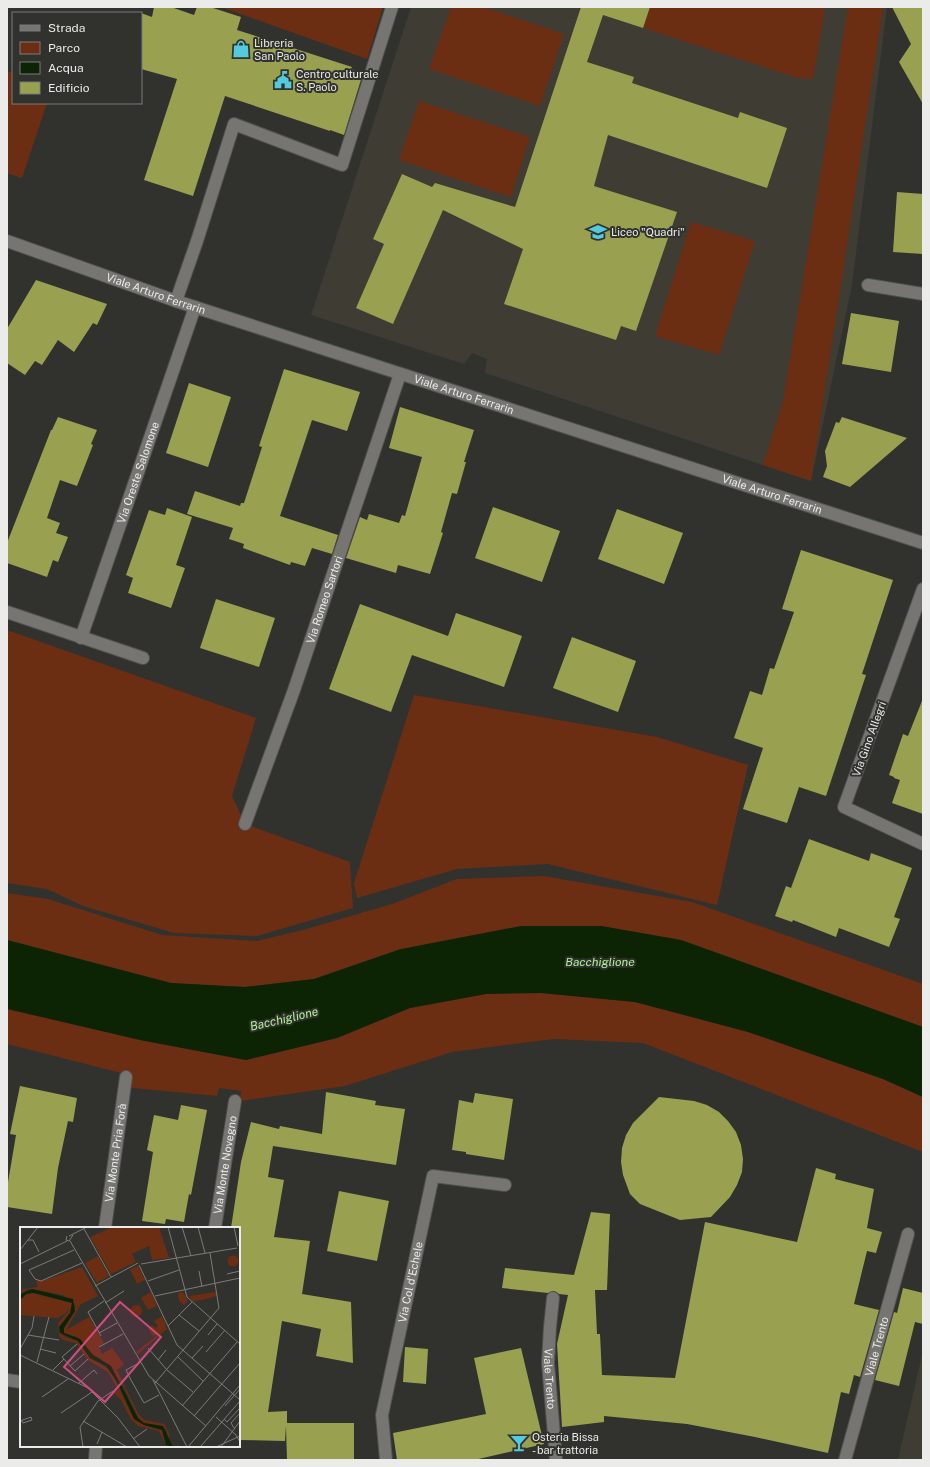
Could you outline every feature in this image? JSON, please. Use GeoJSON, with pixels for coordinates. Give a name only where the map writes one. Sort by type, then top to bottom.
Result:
{"type":"FeatureCollection","features":[{"type":"Feature","properties":{"kind":"street"},"geometry":{"type":"LineString","coordinates":[[176,301],[197,241],[234,124],[342,165],[392,7]]}},
{"type":"Feature","properties":{"kind":"street","name":"Viale Arturo Ferrarin"},"geometry":{"type":"LineString","coordinates":[[7,241],[176,301],[923,543]]}},
{"type":"Feature","properties":{"kind":"street"},"geometry":{"type":"LineString","coordinates":[[868,285],[923,294]]}},
{"type":"Feature","properties":{"kind":"street","name":"Via Oreste Salomone"},"geometry":{"type":"LineString","coordinates":[[81,638],[195,307]]}},
{"type":"Feature","properties":{"kind":"street","name":"Via Romeo Sartori"},"geometry":{"type":"LineString","coordinates":[[245,824],[294,690],[400,374]]}},
{"type":"Feature","properties":{"kind":"street","name":"Via Gino Allegri"},"geometry":{"type":"LineString","coordinates":[[923,589],[844,807],[923,844]]}},
{"type":"Feature","properties":{"kind":"street"},"geometry":{"type":"LineString","coordinates":[[7,612],[143,658]]}},
{"type":"Feature","properties":{"kind":"street","name":"Via Monte Pria Forà"},"geometry":{"type":"LineString","coordinates":[[105,1227],[126,1077]]}},
{"type":"Feature","properties":{"kind":"street","name":"Via Monte Novegno"},"geometry":{"type":"LineString","coordinates":[[215,1227],[235,1101]]}},
{"type":"Feature","properties":{"kind":"street","name":"Via Col d'Echele"},"geometry":{"type":"LineString","coordinates":[[386,1460],[382,1415],[433,1176],[505,1185]]}},
{"type":"Feature","properties":{"kind":"street","name":"Viale Trento"},"geometry":{"type":"LineString","coordinates":[[845,1460],[908,1234]]}},
{"type":"Feature","properties":{"kind":"street","name":"Viale Trento"},"geometry":{"type":"LineString","coordinates":[[553,1298],[548,1363],[556,1460]]}},
{"type":"Feature","properties":{"kind":"street"},"geometry":{"type":"LineString","coordinates":[[7,1380],[20,1382]]}},
{"type":"Feature","properties":{"kind":"street"},"geometry":{"type":"LineString","coordinates":[[95,1460],[96,1447]]}},
{"type":"Feature","properties":{"kind":"shaded area","name":"Liceo \"Quadri\""},"geometry":{"type":"Polygon","coordinates":[[[411,7],[887,7],[852,285],[811,481],[485,373],[487,359],[472,353],[464,364],[311,315],[411,7]]]}},
{"type":"Feature","properties":{"kind":"shaded area"},"geometry":{"type":"Polygon","coordinates":[[[923,1351],[923,1460],[898,1460],[901,1446],[923,1351]]]}},
{"type":"Feature","properties":{"kind":"green space"},"geometry":{"type":"Polygon","coordinates":[[[221,7],[383,7],[367,59],[221,7]]]}},
{"type":"Feature","properties":{"kind":"green space"},"geometry":{"type":"Polygon","coordinates":[[[451,7],[483,7],[564,34],[540,106],[429,69],[451,7]]]}},
{"type":"Feature","properties":{"kind":"green space"},"geometry":{"type":"Polygon","coordinates":[[[650,7],[825,7],[813,79],[798,78],[643,28],[650,7]]]}},
{"type":"Feature","properties":{"kind":"green space"},"geometry":{"type":"Polygon","coordinates":[[[848,7],[883,7],[811,481],[763,465],[783,401],[848,7]]]}},
{"type":"Feature","properties":{"kind":"green space"},"geometry":{"type":"Polygon","coordinates":[[[7,71],[12,73],[12,104],[47,104],[22,178],[7,173],[7,71]]]}},
{"type":"Feature","properties":{"kind":"green space"},"geometry":{"type":"Polygon","coordinates":[[[419,101],[530,137],[511,197],[399,160],[419,101]]]}},
{"type":"Feature","properties":{"kind":"green space"},"geometry":{"type":"Polygon","coordinates":[[[691,222],[755,241],[719,355],[655,336],[691,222]]]}},
{"type":"Feature","properties":{"kind":"green space"},"geometry":{"type":"Polygon","coordinates":[[[7,630],[256,718],[232,796],[245,824],[350,862],[353,908],[257,936],[174,933],[83,906],[47,889],[7,883],[7,630]]]}},
{"type":"Feature","properties":{"kind":"green space"},"geometry":{"type":"Polygon","coordinates":[[[414,695],[657,737],[748,765],[717,905],[548,864],[457,869],[357,898],[354,883],[414,695]]]}},
{"type":"Feature","properties":{"kind":"green space"},"geometry":{"type":"Polygon","coordinates":[[[544,876],[692,902],[923,984],[923,1027],[681,940],[601,926],[401,949],[314,979],[245,987],[171,983],[7,940],[7,893],[48,899],[162,935],[257,941],[303,930],[392,904],[457,879],[544,876]]]}},
{"type":"Feature","properties":{"kind":"green space"},"geometry":{"type":"Polygon","coordinates":[[[541,993],[635,1002],[749,1032],[883,1079],[923,1097],[923,1152],[643,1043],[554,1039],[452,1052],[345,1086],[240,1101],[241,1091],[219,1088],[217,1096],[123,1087],[125,1074],[7,1044],[7,1008],[140,1040],[246,1060],[337,1038],[410,1008],[486,994],[541,993]]]}},
{"type":"Feature","properties":{"kind":"water","name":"Bacchiglione"},"geometry":{"type":"Polygon","coordinates":[[[521,926],[601,926],[681,940],[923,1027],[923,1097],[883,1079],[748,1032],[635,1002],[541,993],[486,994],[410,1008],[337,1038],[246,1060],[140,1040],[7,1009],[7,940],[171,983],[245,987],[314,979],[401,949],[521,926]]]}},
{"type":"Feature","properties":{"kind":"building"},"geometry":{"type":"Polygon","coordinates":[[[154,7],[171,7],[194,15],[197,7],[210,7],[241,17],[237,30],[352,67],[351,69],[363,73],[344,135],[225,96],[193,196],[144,180],[177,79],[142,69],[142,13],[152,17],[154,7]]]}},
{"type":"Feature","properties":{"kind":"building"},"geometry":{"type":"Polygon","coordinates":[[[581,7],[650,7],[643,28],[603,15],[587,62],[634,77],[632,83],[738,118],[740,112],[787,128],[767,188],[608,135],[594,186],[677,212],[636,331],[621,326],[616,340],[504,304],[523,249],[443,210],[393,324],[356,308],[384,244],[373,239],[402,174],[432,187],[435,183],[515,207],[581,7]]]}},
{"type":"Feature","properties":{"kind":"building"},"geometry":{"type":"Polygon","coordinates":[[[892,7],[923,7],[923,104],[899,62],[911,44],[892,7]]]}},
{"type":"Feature","properties":{"kind":"building"},"geometry":{"type":"Polygon","coordinates":[[[897,192],[923,194],[923,254],[893,252],[897,192]]]}},
{"type":"Feature","properties":{"kind":"building"},"geometry":{"type":"Polygon","coordinates":[[[36,280],[107,304],[97,325],[93,323],[74,352],[58,340],[42,365],[35,361],[25,375],[7,363],[7,329],[36,280]]]}},
{"type":"Feature","properties":{"kind":"building"},"geometry":{"type":"Polygon","coordinates":[[[851,313],[899,321],[891,372],[842,364],[851,313]]]}},
{"type":"Feature","properties":{"kind":"building"},"geometry":{"type":"Polygon","coordinates":[[[284,369],[360,392],[347,431],[312,420],[280,516],[338,535],[332,554],[312,548],[305,566],[291,562],[290,565],[243,548],[244,544],[229,539],[233,528],[187,514],[195,491],[240,506],[241,503],[244,503],[262,447],[259,446],[284,369]]]}},
{"type":"Feature","properties":{"kind":"building"},"geometry":{"type":"Polygon","coordinates":[[[189,383],[231,397],[208,467],[166,453],[189,383]]]}},
{"type":"Feature","properties":{"kind":"building"},"geometry":{"type":"Polygon","coordinates":[[[400,407],[474,430],[464,462],[466,462],[457,494],[452,493],[441,532],[443,533],[430,574],[398,565],[396,573],[346,558],[360,517],[367,520],[369,514],[399,523],[402,515],[405,516],[422,457],[389,448],[400,407]]]}},
{"type":"Feature","properties":{"kind":"building"},"geometry":{"type":"Polygon","coordinates":[[[58,417],[97,430],[91,444],[93,445],[77,486],[60,480],[47,518],[60,523],[56,533],[68,537],[58,562],[53,560],[47,577],[7,563],[7,543],[51,430],[58,417]]]}},
{"type":"Feature","properties":{"kind":"building"},"geometry":{"type":"Polygon","coordinates":[[[842,417],[907,438],[850,487],[823,477],[827,466],[825,451],[836,422],[839,423],[842,417]]]}},
{"type":"Feature","properties":{"kind":"building"},"geometry":{"type":"Polygon","coordinates":[[[493,507],[560,531],[542,582],[475,558],[493,507]]]}},
{"type":"Feature","properties":{"kind":"building"},"geometry":{"type":"Polygon","coordinates":[[[167,508],[192,517],[176,565],[185,568],[171,608],[128,593],[133,578],[126,575],[149,510],[165,515],[167,508]]]}},
{"type":"Feature","properties":{"kind":"building"},"geometry":{"type":"Polygon","coordinates":[[[617,509],[683,533],[664,584],[598,559],[617,509]]]}},
{"type":"Feature","properties":{"kind":"building"},"geometry":{"type":"Polygon","coordinates":[[[801,550],[893,580],[862,674],[866,675],[826,796],[799,787],[787,823],[743,809],[763,748],[734,738],[750,691],[762,695],[770,668],[774,669],[794,612],[782,609],[801,550]]]}},
{"type":"Feature","properties":{"kind":"building"},"geometry":{"type":"Polygon","coordinates":[[[216,599],[275,618],[259,667],[200,648],[216,599]]]}},
{"type":"Feature","properties":{"kind":"building"},"geometry":{"type":"Polygon","coordinates":[[[360,604],[448,636],[456,613],[522,636],[504,687],[412,655],[391,712],[329,689],[360,604]]]}},
{"type":"Feature","properties":{"kind":"building"},"geometry":{"type":"Polygon","coordinates":[[[572,637],[636,661],[618,712],[553,688],[572,637]]]}},
{"type":"Feature","properties":{"kind":"building"},"geometry":{"type":"Polygon","coordinates":[[[922,701],[923,814],[892,803],[900,780],[889,775],[903,734],[908,736],[922,701]]]}},
{"type":"Feature","properties":{"kind":"building"},"geometry":{"type":"Polygon","coordinates":[[[809,839],[869,861],[871,853],[912,868],[894,917],[900,919],[889,947],[839,928],[836,937],[793,920],[792,922],[775,916],[786,886],[791,888],[809,839]]]}},
{"type":"Feature","properties":{"kind":"building"},"geometry":{"type":"Polygon","coordinates":[[[20,1086],[77,1098],[73,1122],[68,1121],[58,1168],[52,1214],[7,1207],[7,1188],[16,1135],[10,1134],[20,1086]]]}},
{"type":"Feature","properties":{"kind":"building"},"geometry":{"type":"Polygon","coordinates":[[[326,1092],[376,1101],[375,1105],[405,1109],[396,1165],[273,1146],[268,1177],[284,1180],[274,1237],[310,1241],[302,1294],[351,1302],[353,1363],[316,1356],[321,1329],[282,1321],[268,1412],[287,1411],[287,1423],[354,1423],[354,1460],[287,1460],[286,1426],[285,1441],[240,1440],[240,1227],[231,1227],[241,1162],[251,1122],[279,1129],[280,1126],[322,1134],[326,1092]]]}},
{"type":"Feature","properties":{"kind":"building"},"geometry":{"type":"Polygon","coordinates":[[[475,1093],[513,1099],[504,1160],[466,1154],[466,1152],[452,1150],[459,1100],[473,1103],[475,1093]]]}},
{"type":"Feature","properties":{"kind":"building"},"geometry":{"type":"Polygon","coordinates":[[[659,1097],[694,1101],[707,1105],[719,1112],[736,1132],[741,1145],[743,1159],[742,1172],[730,1197],[711,1217],[680,1220],[640,1204],[630,1194],[623,1175],[621,1162],[622,1148],[626,1135],[633,1123],[659,1097]]]}},
{"type":"Feature","properties":{"kind":"building"},"geometry":{"type":"Polygon","coordinates":[[[181,1105],[207,1110],[191,1195],[189,1194],[184,1222],[166,1219],[165,1224],[142,1221],[153,1152],[147,1150],[154,1115],[178,1120],[181,1105]]]}},
{"type":"Feature","properties":{"kind":"building"},"geometry":{"type":"Polygon","coordinates":[[[816,1168],[836,1174],[835,1179],[874,1189],[867,1228],[882,1232],[876,1253],[867,1251],[854,1304],[879,1310],[860,1377],[854,1375],[849,1394],[841,1392],[828,1453],[687,1424],[604,1416],[604,1422],[562,1427],[557,1344],[568,1295],[559,1294],[554,1291],[548,1293],[502,1288],[505,1268],[574,1275],[591,1212],[610,1214],[607,1290],[595,1290],[597,1334],[600,1334],[602,1375],[675,1378],[705,1222],[797,1242],[816,1168]]]}},
{"type":"Feature","properties":{"kind":"building"},"geometry":{"type":"Polygon","coordinates":[[[339,1191],[389,1201],[377,1261],[327,1251],[339,1191]]]}},
{"type":"Feature","properties":{"kind":"building"},"geometry":{"type":"Polygon","coordinates":[[[903,1288],[923,1293],[923,1324],[915,1322],[899,1386],[875,1380],[894,1312],[897,1313],[903,1288]]]}},
{"type":"Feature","properties":{"kind":"building"},"geometry":{"type":"Polygon","coordinates":[[[405,1347],[428,1349],[426,1384],[403,1382],[405,1347]]]}},
{"type":"Feature","properties":{"kind":"building"},"geometry":{"type":"Polygon","coordinates":[[[521,1348],[544,1444],[474,1460],[397,1460],[393,1433],[486,1414],[474,1358],[521,1348]]]}},
{"type":"Feature","properties":{"kind":"place","name":"Libreria San Paolo"},"geometry":{"type":"Point","coordinates":[241,49]}},
{"type":"Feature","properties":{"kind":"place","name":"Centro culturale S. Paolo"},"geometry":{"type":"Point","coordinates":[283,80]}},
{"type":"Feature","properties":{"kind":"place","name":"Liceo \"Quadri\""},"geometry":{"type":"Point","coordinates":[598,232]}},
{"type":"Feature","properties":{"kind":"place","name":"Osteria Bissa - bar trattoria"},"geometry":{"type":"Point","coordinates":[519,1443]}}]}
